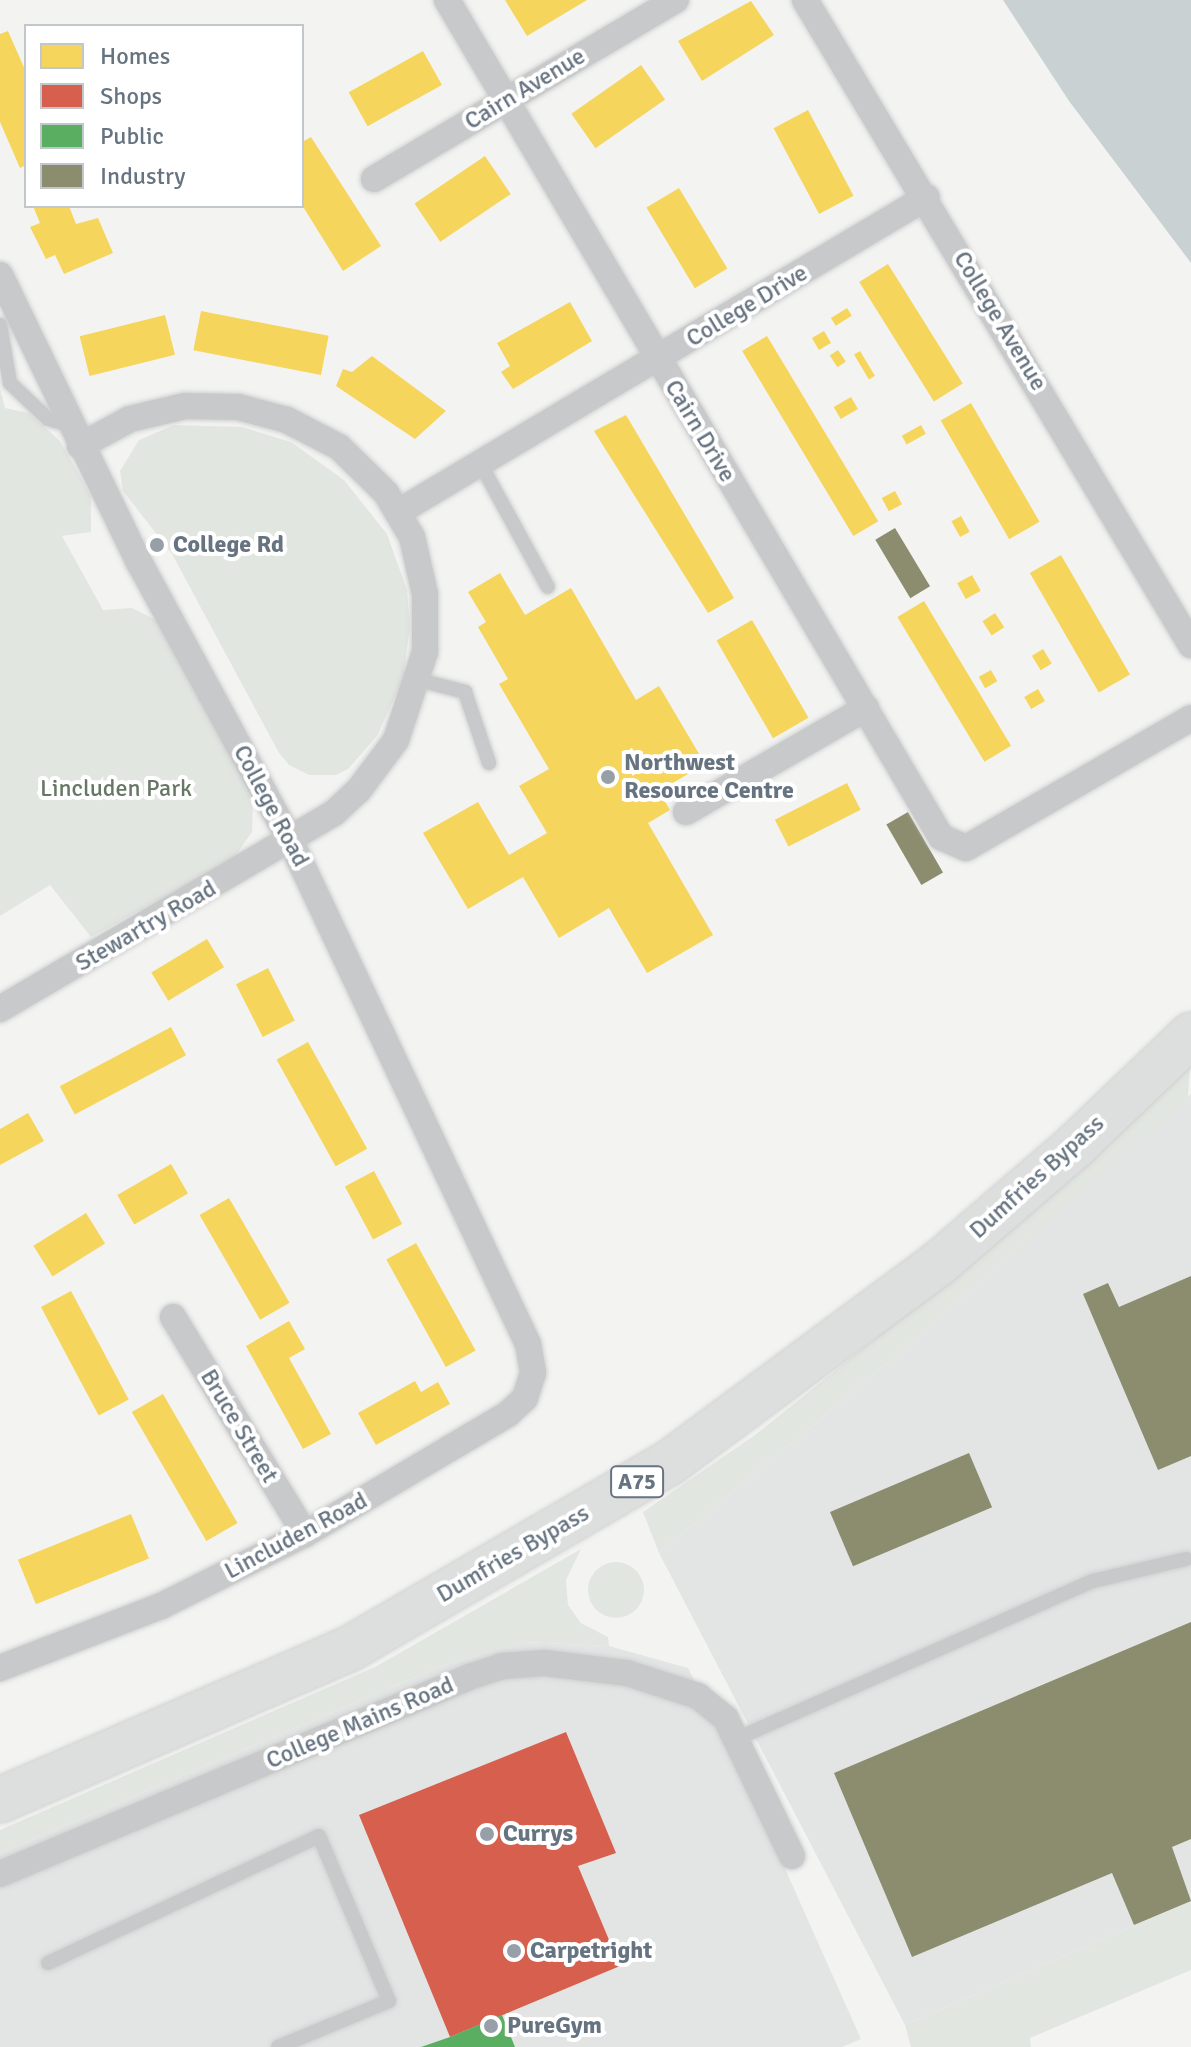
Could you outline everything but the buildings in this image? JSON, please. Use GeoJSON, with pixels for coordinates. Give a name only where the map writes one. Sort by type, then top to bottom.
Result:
{"type":"FeatureCollection","features":[{"type":"Feature","properties":{"kind":"highway","name":"Dumfries Bypass"},"geometry":{"type":"LineString","coordinates":[[0,1800],[351,1648],[669,1463],[938,1264],[1075,1146],[1191,1035]]}},
{"type":"Feature","properties":{"kind":"street","name":"Cairn Drive"},"geometry":{"type":"LineString","coordinates":[[447,0],[941,837],[966,848],[1191,718]]}},
{"type":"Feature","properties":{"kind":"street","name":"Cairn Avenue"},"geometry":{"type":"LineString","coordinates":[[374,179],[676,0]]}},
{"type":"Feature","properties":{"kind":"street","name":"College Avenue"},"geometry":{"type":"LineString","coordinates":[[805,0],[927,197],[1191,645]]}},
{"type":"Feature","properties":{"kind":"street","name":"College Drive"},"geometry":{"type":"LineString","coordinates":[[400,511],[927,197]]}},
{"type":"Feature","properties":{"kind":"street","name":"College Road"},"geometry":{"type":"LineString","coordinates":[[4,283],[75,436],[291,842],[528,1344]]}},
{"type":"Feature","properties":{"kind":"street"},"geometry":{"type":"LineString","coordinates":[[75,436],[185,406],[238,407],[287,420],[339,447],[400,511],[425,594],[419,680],[410,711],[379,767],[334,813],[291,842]]}},
{"type":"Feature","properties":{"kind":"street"},"geometry":{"type":"LineString","coordinates":[[686,812],[866,708]]}},
{"type":"Feature","properties":{"kind":"street","name":"Stewartry Road"},"geometry":{"type":"LineString","coordinates":[[0,1009],[291,842]]}},
{"type":"Feature","properties":{"kind":"street","name":"Bruce Street"},"geometry":{"type":"LineString","coordinates":[[173,1317],[305,1534]]}},
{"type":"Feature","properties":{"kind":"street","name":"Lincluden Road"},"geometry":{"type":"LineString","coordinates":[[1,1665],[161,1606],[305,1534],[517,1407],[533,1373],[528,1344]]}},
{"type":"Feature","properties":{"kind":"street","name":"College Mains Road"},"geometry":{"type":"LineString","coordinates":[[0,1874],[502,1666],[586,1665],[627,1673],[698,1696],[731,1729]]}},
{"type":"Feature","properties":{"kind":"street"},"geometry":{"type":"LineString","coordinates":[[731,1729],[792,1856]]}},
{"type":"Feature","properties":{"kind":"lane"},"geometry":{"type":"LineString","coordinates":[[4,283],[0,322],[10,383],[48,419],[75,436]]}},
{"type":"Feature","properties":{"kind":"lane"},"geometry":{"type":"LineString","coordinates":[[480,463],[548,587]]}},
{"type":"Feature","properties":{"kind":"lane"},"geometry":{"type":"LineString","coordinates":[[419,680],[465,692],[489,763]]}},
{"type":"Feature","properties":{"kind":"lane"},"geometry":{"type":"LineString","coordinates":[[731,1729],[1093,1581],[1186,1559]]}},
{"type":"Feature","properties":{"kind":"lane"},"geometry":{"type":"LineString","coordinates":[[48,1963],[319,1836],[389,2001],[278,2047]]}},
{"type":"Feature","properties":{"kind":"shaded area"},"geometry":{"type":"Polygon","coordinates":[[[1003,0],[1191,0],[1191,263],[1069,101],[1003,0]]]}},
{"type":"Feature","properties":{"kind":"shaded area"},"geometry":{"type":"Polygon","coordinates":[[[1191,1094],[1191,1901],[905,2025],[659,1553],[898,1354],[1191,1094]]]}},
{"type":"Feature","properties":{"kind":"shaded area"},"geometry":{"type":"Polygon","coordinates":[[[523,1642],[609,1646],[688,1668],[746,1781],[861,2039],[842,2047],[0,2047],[0,1853],[442,1666],[523,1642]]]}},
{"type":"Feature","properties":{"kind":"green space","name":"Lincluden Park"},"geometry":{"type":"Polygon","coordinates":[[[0,389],[5,408],[29,413],[60,441],[91,496],[91,532],[62,536],[103,610],[132,608],[156,620],[253,800],[252,832],[233,859],[91,937],[50,885],[0,916],[0,389]]]}},
{"type":"Feature","properties":{"kind":"green space"},"geometry":{"type":"Polygon","coordinates":[[[174,425],[242,427],[291,442],[344,480],[387,534],[407,590],[410,626],[403,679],[377,736],[348,769],[336,775],[309,775],[289,765],[279,753],[172,554],[123,491],[120,471],[139,440],[174,425]]]}},
{"type":"Feature","properties":{"kind":"green space"},"geometry":{"type":"Polygon","coordinates":[[[1191,1052],[1188,1098],[898,1354],[659,1553],[643,1512],[755,1435],[887,1329],[1191,1052]]]}},
{"type":"Feature","properties":{"kind":"green space"},"geometry":{"type":"Polygon","coordinates":[[[581,1549],[566,1580],[568,1605],[581,1623],[608,1637],[609,1646],[523,1642],[442,1666],[0,1853],[0,1830],[375,1667],[581,1549]]]}},
{"type":"Feature","properties":{"kind":"green space"},"geometry":{"type":"Polygon","coordinates":[[[616,1562],[636,1570],[644,1590],[636,1610],[616,1618],[596,1610],[588,1590],[596,1570],[616,1562]]]}},
{"type":"Feature","properties":{"kind":"green space"},"geometry":{"type":"Polygon","coordinates":[[[1191,1901],[1191,1970],[1030,2038],[1031,2047],[911,2047],[905,2025],[1191,1901]]]}},
{"type":"Feature","properties":{"kind":"place","name":"College Rd"},"geometry":{"type":"Point","coordinates":[157,545]}},
{"type":"Feature","properties":{"kind":"place","name":"Northwest Resource Centre"},"geometry":{"type":"Point","coordinates":[608,777]}},
{"type":"Feature","properties":{"kind":"place","name":"Currys"},"geometry":{"type":"Point","coordinates":[487,1834]}},
{"type":"Feature","properties":{"kind":"place","name":"Carpetright"},"geometry":{"type":"Point","coordinates":[514,1951]}},
{"type":"Feature","properties":{"kind":"place","name":"PureGym"},"geometry":{"type":"Point","coordinates":[491,2026]}}]}
